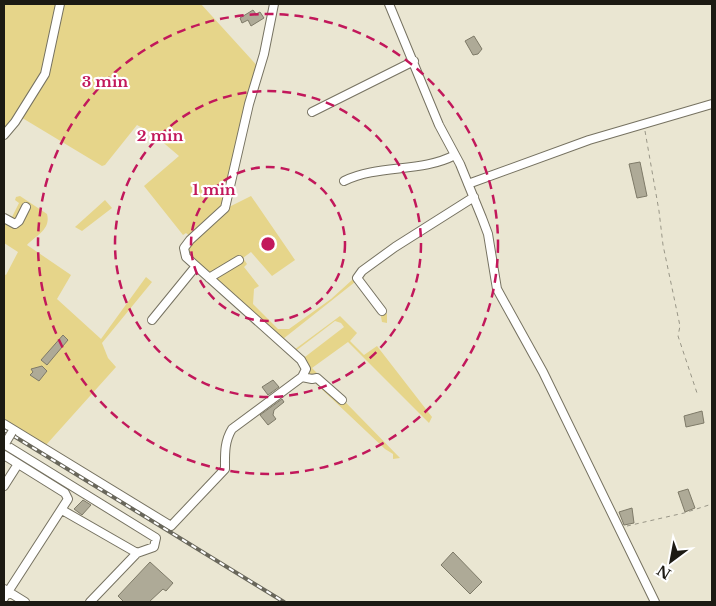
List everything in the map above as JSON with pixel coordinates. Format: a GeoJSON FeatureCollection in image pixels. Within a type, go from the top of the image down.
{"type":"FeatureCollection","features":[{"type":"Feature","properties":{"kind":"street"},"geometry":{"type":"LineString","coordinates":[[4,135],[15,122],[45,74],[60,4]]}},
{"type":"Feature","properties":{"kind":"street"},"geometry":{"type":"LineString","coordinates":[[4,424],[171,526],[226,469],[224,451],[232,429],[302,377],[306,369],[301,360],[186,257],[184,248],[190,240],[225,208],[249,104],[264,54],[274,4]]}},
{"type":"Feature","properties":{"kind":"street"},"geometry":{"type":"LineString","coordinates":[[389,4],[439,125],[455,154],[474,197],[488,234],[497,289],[543,372],[655,602]]}},
{"type":"Feature","properties":{"kind":"street"},"geometry":{"type":"LineString","coordinates":[[312,112],[414,61]]}},
{"type":"Feature","properties":{"kind":"street"},"geometry":{"type":"LineString","coordinates":[[468,184],[643,123],[712,104]]}},
{"type":"Feature","properties":{"kind":"street"},"geometry":{"type":"LineString","coordinates":[[344,181],[357,174],[432,163],[455,154]]}},
{"type":"Feature","properties":{"kind":"street"},"geometry":{"type":"LineString","coordinates":[[382,311],[357,278],[362,270],[474,197]]}},
{"type":"Feature","properties":{"kind":"street"},"geometry":{"type":"LineString","coordinates":[[4,218],[15,224],[19,221],[26,207]]}},
{"type":"Feature","properties":{"kind":"street"},"geometry":{"type":"LineString","coordinates":[[209,278],[239,260]]}},
{"type":"Feature","properties":{"kind":"street"},"geometry":{"type":"LineString","coordinates":[[152,320],[196,266]]}},
{"type":"Feature","properties":{"kind":"street"},"geometry":{"type":"LineString","coordinates":[[302,377],[317,378],[342,400]]}},
{"type":"Feature","properties":{"kind":"street"},"geometry":{"type":"LineString","coordinates":[[13,431],[5,444],[155,536],[157,543],[154,548],[137,554],[90,602]]}},
{"type":"Feature","properties":{"kind":"street"},"geometry":{"type":"LineString","coordinates":[[4,455],[66,493],[68,499],[5,593],[25,602]]}},
{"type":"Feature","properties":{"kind":"street"},"geometry":{"type":"LineString","coordinates":[[4,486],[18,464]]}},
{"type":"Feature","properties":{"kind":"street"},"geometry":{"type":"LineString","coordinates":[[62,510],[137,554]]}},
{"type":"Feature","properties":{"kind":"path"},"geometry":{"type":"LineString","coordinates":[[643,123],[659,211],[662,245],[680,326],[679,341],[698,396]]}},
{"type":"Feature","properties":{"kind":"path"},"geometry":{"type":"LineString","coordinates":[[619,527],[684,513],[712,504]]}},
{"type":"Feature","properties":{"kind":"shaded area"},"geometry":{"type":"Polygon","coordinates":[[[4,4],[201,4],[260,69],[225,209],[251,196],[295,260],[272,276],[251,252],[243,258],[247,264],[244,267],[259,286],[254,289],[253,304],[278,329],[289,329],[331,299],[362,271],[368,270],[360,279],[387,314],[387,323],[382,322],[380,311],[355,282],[283,339],[288,348],[186,257],[184,248],[192,238],[186,233],[183,235],[144,186],[179,156],[152,133],[137,125],[105,165],[102,166],[19,116],[9,129],[4,126],[4,4]]]}},
{"type":"Feature","properties":{"kind":"shaded area"},"geometry":{"type":"Polygon","coordinates":[[[20,196],[47,214],[48,219],[45,228],[27,245],[71,275],[57,299],[101,339],[146,277],[152,282],[102,343],[108,358],[116,367],[46,445],[4,420],[4,274],[6,275],[18,252],[4,243],[4,221],[9,223],[19,203],[15,200],[16,197],[20,196]]]}},
{"type":"Feature","properties":{"kind":"shaded area"},"geometry":{"type":"Polygon","coordinates":[[[105,200],[112,208],[82,231],[75,227],[105,200]]]}},
{"type":"Feature","properties":{"kind":"shaded area"},"geometry":{"type":"Polygon","coordinates":[[[340,316],[357,333],[350,341],[364,355],[377,346],[432,417],[429,423],[348,342],[312,368],[400,458],[393,459],[393,454],[385,449],[312,380],[302,377],[306,369],[301,360],[344,327],[341,323],[335,321],[293,353],[289,349],[294,350],[340,316]]]}},
{"type":"Feature","properties":{"kind":"building"},"geometry":{"type":"Polygon","coordinates":[[[253,10],[256,14],[260,12],[264,18],[251,26],[248,20],[242,23],[240,18],[253,10]]]}},
{"type":"Feature","properties":{"kind":"building"},"geometry":{"type":"Polygon","coordinates":[[[474,36],[482,49],[478,54],[473,55],[465,41],[474,36]]]}},
{"type":"Feature","properties":{"kind":"building"},"geometry":{"type":"Polygon","coordinates":[[[640,162],[647,196],[637,198],[629,164],[640,162]]]}},
{"type":"Feature","properties":{"kind":"building"},"geometry":{"type":"Polygon","coordinates":[[[63,335],[68,340],[47,365],[41,360],[63,335]]]}},
{"type":"Feature","properties":{"kind":"building"},"geometry":{"type":"Polygon","coordinates":[[[42,366],[47,371],[39,381],[30,375],[33,372],[31,369],[42,366]]]}},
{"type":"Feature","properties":{"kind":"building"},"geometry":{"type":"Polygon","coordinates":[[[273,380],[279,387],[268,395],[262,387],[273,380]]]}},
{"type":"Feature","properties":{"kind":"building"},"geometry":{"type":"Polygon","coordinates":[[[282,399],[284,402],[274,410],[273,415],[276,419],[268,425],[260,415],[282,399]]]}},
{"type":"Feature","properties":{"kind":"building"},"geometry":{"type":"Polygon","coordinates":[[[702,411],[704,423],[686,427],[684,416],[702,411]]]}},
{"type":"Feature","properties":{"kind":"building"},"geometry":{"type":"Polygon","coordinates":[[[688,489],[695,508],[685,512],[678,492],[688,489]]]}},
{"type":"Feature","properties":{"kind":"building"},"geometry":{"type":"Polygon","coordinates":[[[83,500],[91,505],[82,515],[74,509],[83,500]]]}},
{"type":"Feature","properties":{"kind":"building"},"geometry":{"type":"Polygon","coordinates":[[[632,508],[634,523],[624,525],[619,512],[632,508]]]}},
{"type":"Feature","properties":{"kind":"building"},"geometry":{"type":"Polygon","coordinates":[[[453,552],[482,582],[470,594],[441,565],[453,552]]]}},
{"type":"Feature","properties":{"kind":"building"},"geometry":{"type":"Polygon","coordinates":[[[150,562],[173,583],[166,591],[163,589],[149,602],[124,602],[118,596],[150,562]]]}},
{"type":"Feature","properties":{"kind":"railway"},"geometry":{"type":"LineString","coordinates":[[4,430],[284,602]]}}]}
